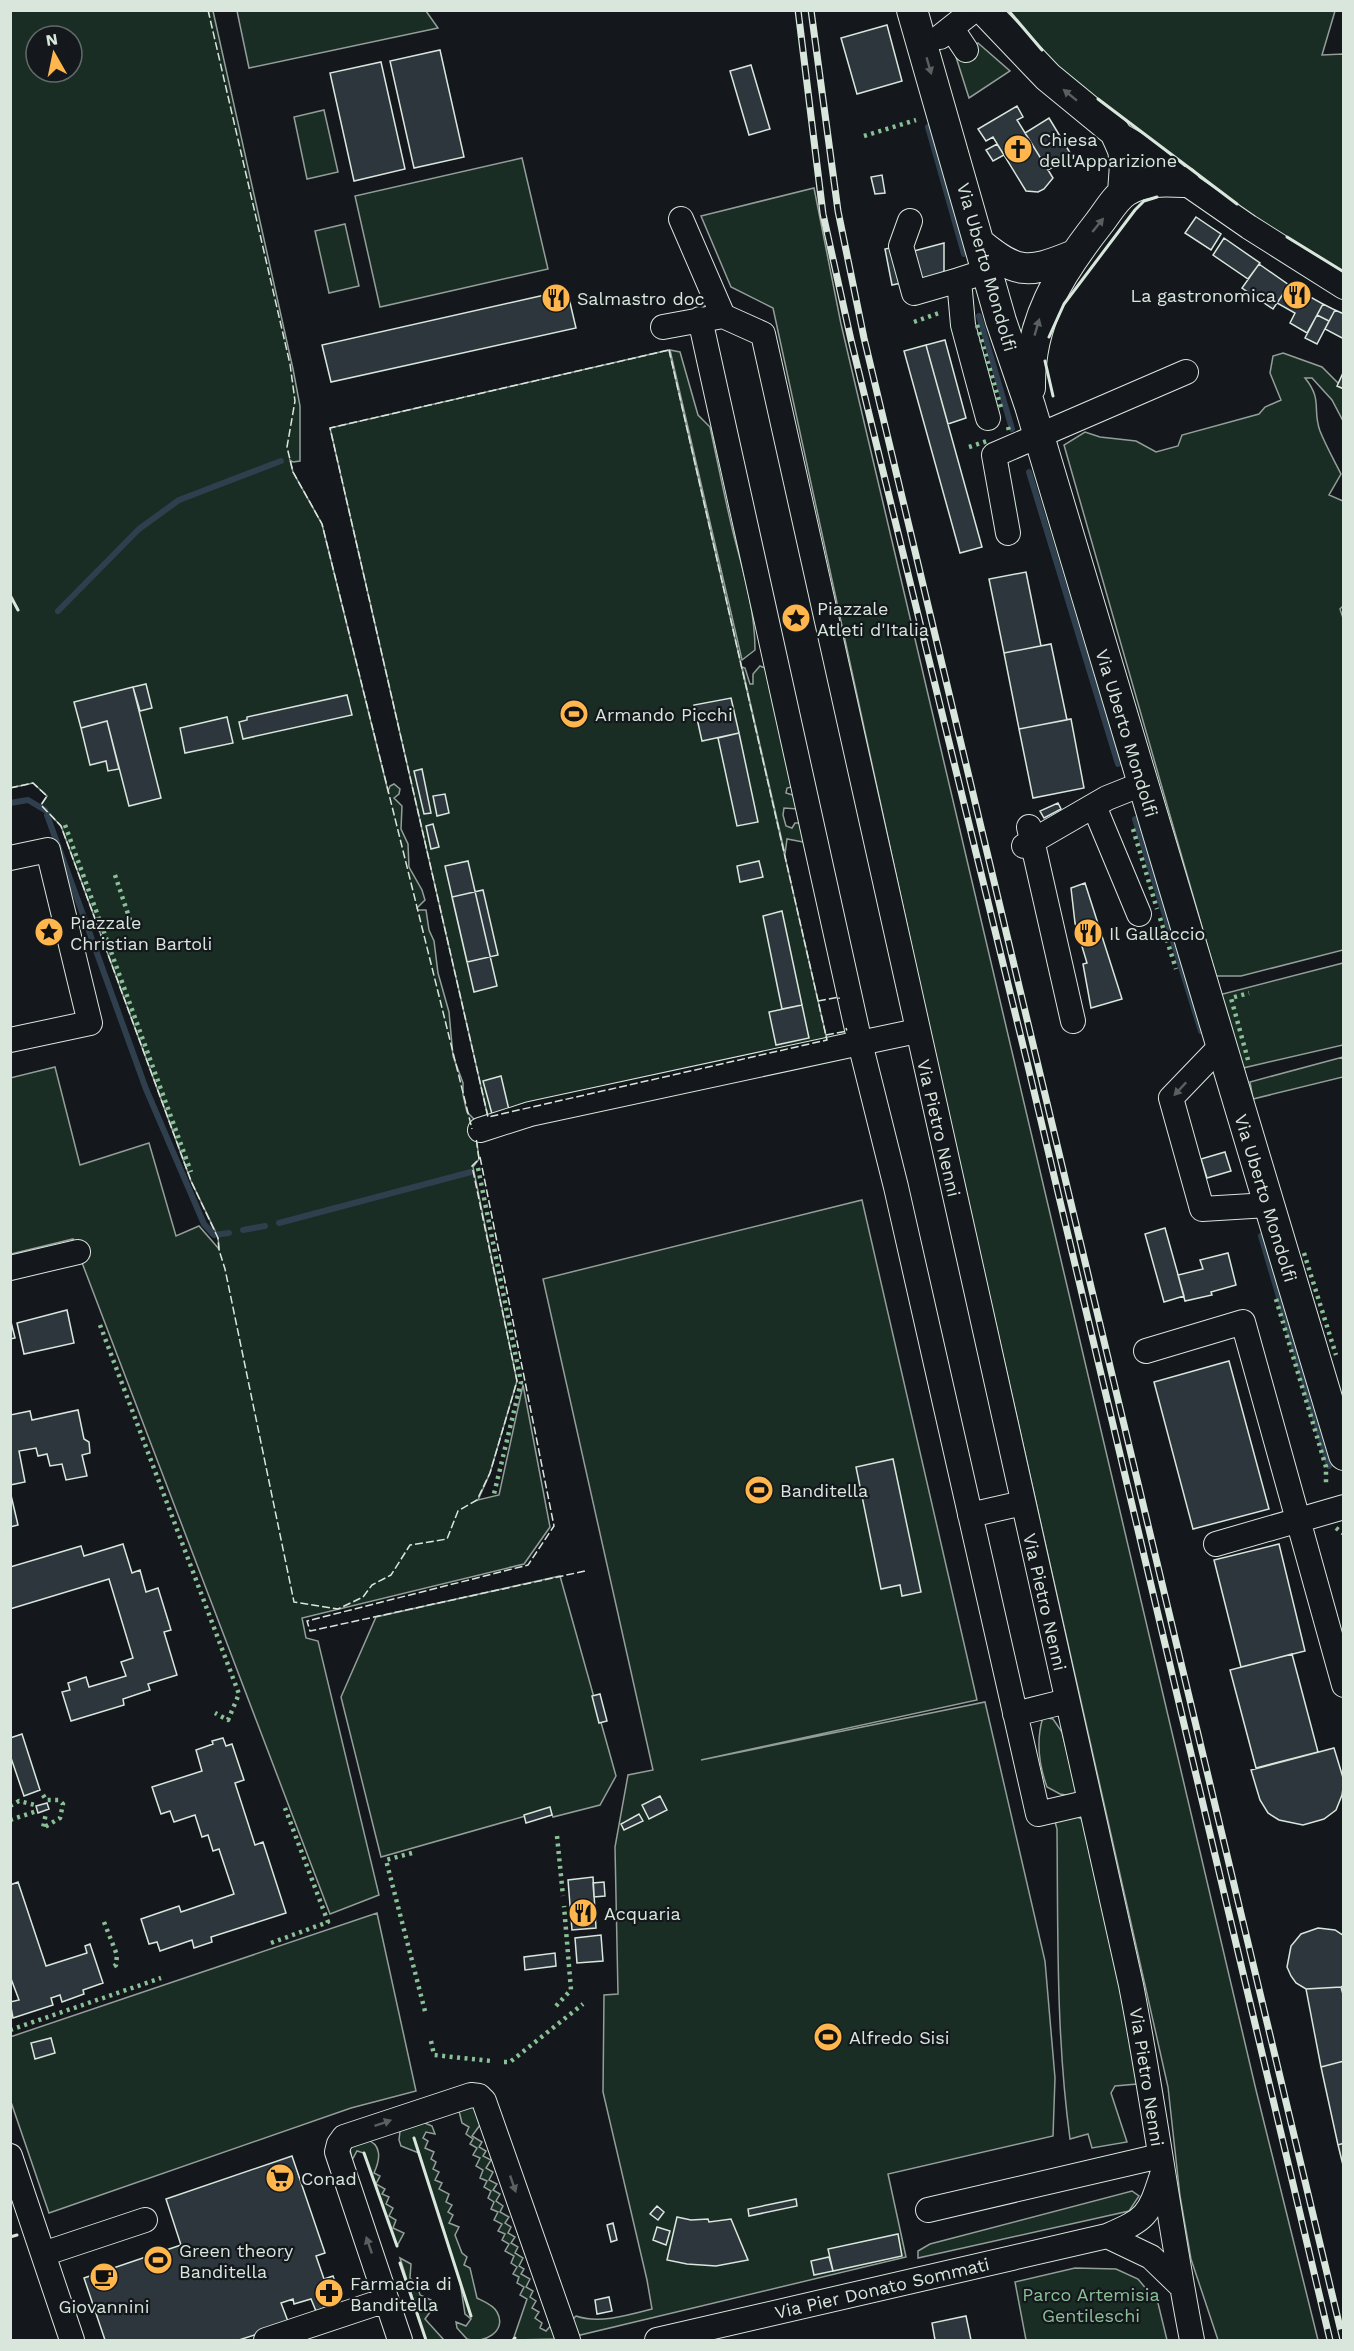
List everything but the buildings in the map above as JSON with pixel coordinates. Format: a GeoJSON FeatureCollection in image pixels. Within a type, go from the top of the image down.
{"type":"FeatureCollection","features":[{"type":"Feature","properties":{"kind":"main road","name":"Via Uberto Mondolfi"},"geometry":{"type":"LineString","coordinates":[[912,10],[975,264],[1001,321],[1030,406],[1344,1455]]}},
{"type":"Feature","properties":{"kind":"main road"},"geometry":{"type":"LineString","coordinates":[[984,10],[1048,77],[1115,132],[1123,150],[1125,164],[1123,193]]}},
{"type":"Feature","properties":{"kind":"main road"},"geometry":{"type":"LineString","coordinates":[[1030,406],[1031,357],[1035,332],[1047,302],[1072,256],[1123,193],[1144,183],[1184,182]]}},
{"type":"Feature","properties":{"kind":"main road"},"geometry":{"type":"LineString","coordinates":[[975,264],[998,259],[1022,268],[1035,269],[1072,256]]}},
{"type":"Feature","properties":{"kind":"street"},"geometry":{"type":"LineString","coordinates":[[966,50],[946,33],[974,10]]}},
{"type":"Feature","properties":{"kind":"street"},"geometry":{"type":"LineString","coordinates":[[1115,132],[1141,147],[1184,182],[1249,227],[1344,286]]}},
{"type":"Feature","properties":{"kind":"street"},"geometry":{"type":"LineString","coordinates":[[663,327],[723,316],[681,219]]}},
{"type":"Feature","properties":{"kind":"street"},"geometry":{"type":"LineString","coordinates":[[910,221],[902,246],[914,293],[975,264]]}},
{"type":"Feature","properties":{"kind":"street"},"geometry":{"type":"LineString","coordinates":[[975,264],[963,325],[988,418]]}},
{"type":"Feature","properties":{"kind":"street","name":"Via Pietro Nenni"},"geometry":{"type":"LineString","coordinates":[[723,316],[763,334],[1135,2006],[1192,2340]]}},
{"type":"Feature","properties":{"kind":"street"},"geometry":{"type":"LineString","coordinates":[[700,319],[860,1043],[896,1187],[1038,1814],[1090,1802]]}},
{"type":"Feature","properties":{"kind":"street"},"geometry":{"type":"LineString","coordinates":[[1008,533],[994,455],[1186,372]]}},
{"type":"Feature","properties":{"kind":"street"},"geometry":{"type":"LineString","coordinates":[[1072,1021],[1028,838],[1101,797],[1142,784]]}},
{"type":"Feature","properties":{"kind":"street"},"geometry":{"type":"LineString","coordinates":[[1101,797],[1139,914]]}},
{"type":"Feature","properties":{"kind":"street"},"geometry":{"type":"LineString","coordinates":[[10,858],[48,850],[90,1023],[10,1041]]}},
{"type":"Feature","properties":{"kind":"street"},"geometry":{"type":"LineString","coordinates":[[480,1130],[530,1114],[917,1031]]}},
{"type":"Feature","properties":{"kind":"street"},"geometry":{"type":"LineString","coordinates":[[1221,1046],[1171,1098],[1202,1209],[1268,1205]]}},
{"type":"Feature","properties":{"kind":"street"},"geometry":{"type":"LineString","coordinates":[[10,1268],[70,1260]]}},
{"type":"Feature","properties":{"kind":"street"},"geometry":{"type":"LineString","coordinates":[[1146,1351],[1243,1322],[1344,1686]]}},
{"type":"Feature","properties":{"kind":"street"},"geometry":{"type":"LineString","coordinates":[[970,1515],[1023,1503]]}},
{"type":"Feature","properties":{"kind":"street"},"geometry":{"type":"LineString","coordinates":[[1216,1544],[1344,1507]]}},
{"type":"Feature","properties":{"kind":"street"},"geometry":{"type":"LineString","coordinates":[[1016,1714],[1067,1701]]}},
{"type":"Feature","properties":{"kind":"street"},"geometry":{"type":"LineString","coordinates":[[400,2340],[337,2152],[339,2144],[344,2138],[379,2125],[471,2095],[479,2096],[484,2101],[568,2340]]}},
{"type":"Feature","properties":{"kind":"street"},"geometry":{"type":"LineString","coordinates":[[10,2156],[72,2340]]}},
{"type":"Feature","properties":{"kind":"street"},"geometry":{"type":"LineString","coordinates":[[928,2210],[1161,2166]]}},
{"type":"Feature","properties":{"kind":"street","name":"Via Pietro Nenni"},"geometry":{"type":"LineString","coordinates":[[1107,2236],[1134,2224],[1147,2214],[1161,2166]]}},
{"type":"Feature","properties":{"kind":"street"},"geometry":{"type":"LineString","coordinates":[[1107,2236],[1155,2236],[1166,2229],[1170,2216]]}},
{"type":"Feature","properties":{"kind":"street"},"geometry":{"type":"LineString","coordinates":[[43,2254],[145,2220]]}},
{"type":"Feature","properties":{"kind":"street"},"geometry":{"type":"LineString","coordinates":[[1107,2236],[1151,2257],[1181,2286]]}},
{"type":"Feature","properties":{"kind":"street","name":"Via Pier Donato Sommati"},"geometry":{"type":"LineString","coordinates":[[657,2340],[704,2336],[1107,2236]]}},
{"type":"Feature","properties":{"kind":"street"},"geometry":{"type":"LineString","coordinates":[[266,2340],[388,2304]]}},
{"type":"Feature","properties":{"kind":"street"},"geometry":{"type":"LineString","coordinates":[[293,2340],[388,2304]]}},
{"type":"Feature","properties":{"kind":"green space"},"geometry":{"type":"Polygon","coordinates":[[[11,11],[213,11],[300,406],[300,461],[290,460],[293,472],[322,524],[388,791],[394,784],[400,789],[399,794],[394,798],[402,806],[401,829],[408,844],[409,867],[425,900],[417,908],[426,910],[429,930],[434,941],[438,973],[449,1012],[453,1056],[463,1083],[467,1112],[474,1119],[479,1159],[473,1167],[517,1381],[490,1473],[478,1500],[499,1495],[523,1385],[550,1527],[524,1564],[302,1618],[306,1638],[318,1641],[379,1895],[330,1914],[73,1239],[11,1254],[10,1078],[55,1067],[80,1165],[149,1143],[176,1236],[199,1226],[219,1249],[218,1237],[191,1181],[61,826],[41,805],[47,796],[33,783],[10,788],[11,11]]]}},
{"type":"Feature","properties":{"kind":"green space"},"geometry":{"type":"Polygon","coordinates":[[[237,11],[426,11],[438,28],[249,68],[237,11]]]}},
{"type":"Feature","properties":{"kind":"green space"},"geometry":{"type":"Polygon","coordinates":[[[1009,11],[1335,11],[1322,55],[1343,54],[1343,272],[1257,219],[1061,71],[1009,11]]]}},
{"type":"Feature","properties":{"kind":"green space"},"geometry":{"type":"Polygon","coordinates":[[[978,43],[1010,71],[969,98],[956,57],[978,43]]]}},
{"type":"Feature","properties":{"kind":"green space"},"geometry":{"type":"Polygon","coordinates":[[[324,110],[338,172],[307,179],[294,117],[324,110]]]}},
{"type":"Feature","properties":{"kind":"green space"},"geometry":{"type":"Polygon","coordinates":[[[522,158],[548,269],[380,307],[355,196],[522,158]]]}},
{"type":"Feature","properties":{"kind":"green space"},"geometry":{"type":"Polygon","coordinates":[[[814,188],[841,324],[1256,2090],[1318,2340],[1218,2340],[1191,2259],[1180,2196],[1168,2087],[936,1059],[773,308],[731,287],[701,216],[814,188]]]}},
{"type":"Feature","properties":{"kind":"green space"},"geometry":{"type":"Polygon","coordinates":[[[345,224],[359,286],[329,293],[315,231],[345,224]]]}},
{"type":"Feature","properties":{"kind":"green space","name":"Armando Picchi"},"geometry":{"type":"Polygon","coordinates":[[[669,350],[827,1040],[488,1117],[330,428],[669,350]]]}},
{"type":"Feature","properties":{"kind":"green space"},"geometry":{"type":"Polygon","coordinates":[[[670,350],[680,352],[698,415],[710,427],[748,592],[755,635],[755,650],[742,660],[670,350]]]}},
{"type":"Feature","properties":{"kind":"green space"},"geometry":{"type":"Polygon","coordinates":[[[1283,353],[1322,367],[1343,388],[1343,421],[1332,400],[1312,378],[1305,378],[1316,399],[1320,431],[1341,474],[1329,495],[1343,501],[1344,605],[1340,609],[1344,621],[1343,950],[1241,976],[1216,976],[1064,445],[1085,432],[1100,437],[1136,441],[1156,452],[1178,446],[1182,435],[1259,414],[1265,407],[1281,400],[1270,373],[1273,356],[1283,353]]]}},
{"type":"Feature","properties":{"kind":"green space"},"geometry":{"type":"Polygon","coordinates":[[[760,666],[765,668],[800,785],[787,788],[786,793],[796,796],[798,809],[784,808],[783,815],[786,826],[792,828],[795,823],[804,823],[807,839],[803,842],[787,839],[785,854],[742,667],[745,668],[750,684],[753,684],[753,674],[760,666]]]}},
{"type":"Feature","properties":{"kind":"green space"},"geometry":{"type":"Polygon","coordinates":[[[1343,963],[1343,1045],[1243,1068],[1219,995],[1343,963]]]}},
{"type":"Feature","properties":{"kind":"green space"},"geometry":{"type":"Polygon","coordinates":[[[1343,1057],[1343,1077],[1253,1099],[1250,1082],[1343,1057]]]}},
{"type":"Feature","properties":{"kind":"green space"},"geometry":{"type":"Polygon","coordinates":[[[862,1200],[977,1700],[701,1760],[985,1702],[1045,1961],[1055,2078],[1053,2136],[888,2174],[906,2257],[576,2336],[571,2321],[576,2316],[604,2319],[652,2309],[603,2092],[604,1995],[618,1994],[615,1847],[628,1775],[653,1770],[543,1279],[862,1200]]]}},
{"type":"Feature","properties":{"kind":"green space"},"geometry":{"type":"Polygon","coordinates":[[[560,1576],[616,1776],[600,1805],[553,1817],[550,1809],[381,1857],[341,1697],[376,1617],[560,1576]]]}},
{"type":"Feature","properties":{"kind":"green space"},"geometry":{"type":"Polygon","coordinates":[[[1043,1717],[1053,1719],[1062,1732],[1078,1797],[1060,1794],[1047,1787],[1039,1752],[1043,1717]]]}},
{"type":"Feature","properties":{"kind":"green space"},"geometry":{"type":"Polygon","coordinates":[[[1073,1815],[1082,1819],[1125,2006],[1137,2084],[1115,2086],[1111,2093],[1127,2142],[1092,2148],[1088,2134],[1070,2139],[1062,2062],[1057,1829],[1054,1818],[1073,1815]]]}},
{"type":"Feature","properties":{"kind":"green space"},"geometry":{"type":"Polygon","coordinates":[[[377,1913],[416,2091],[351,2108],[49,2213],[11,2102],[10,2037],[377,1913]]]}},
{"type":"Feature","properties":{"kind":"green space"},"geometry":{"type":"Polygon","coordinates":[[[458,2107],[475,2107],[480,2125],[472,2136],[482,2142],[479,2147],[486,2151],[483,2156],[491,2160],[486,2168],[493,2172],[489,2180],[497,2184],[493,2190],[500,2194],[496,2201],[503,2206],[500,2212],[509,2217],[505,2223],[511,2227],[508,2233],[515,2237],[511,2243],[518,2247],[515,2253],[523,2258],[519,2266],[524,2269],[521,2274],[530,2279],[526,2287],[533,2291],[530,2297],[536,2301],[532,2308],[539,2312],[535,2318],[542,2323],[540,2328],[546,2331],[552,2324],[559,2339],[513,2340],[527,2299],[520,2295],[524,2287],[517,2283],[519,2277],[513,2274],[517,2267],[511,2263],[514,2256],[505,2251],[509,2244],[502,2240],[505,2234],[498,2231],[502,2224],[494,2220],[498,2212],[491,2209],[494,2202],[488,2198],[491,2191],[484,2187],[487,2181],[480,2178],[483,2170],[476,2166],[480,2158],[473,2155],[477,2148],[470,2144],[473,2139],[466,2134],[469,2127],[462,2123],[458,2107]]]}},
{"type":"Feature","properties":{"kind":"green space"},"geometry":{"type":"Polygon","coordinates":[[[420,2121],[432,2126],[435,2134],[426,2132],[423,2138],[428,2141],[425,2148],[434,2152],[431,2159],[436,2162],[433,2169],[439,2172],[435,2180],[442,2183],[439,2189],[449,2194],[446,2202],[452,2205],[448,2212],[453,2215],[449,2223],[459,2227],[455,2235],[462,2253],[467,2257],[464,2265],[470,2268],[477,2298],[493,2307],[500,2319],[497,2330],[480,2340],[467,2339],[457,2328],[456,2322],[466,2326],[471,2319],[465,2314],[460,2282],[419,2153],[401,2146],[399,2140],[400,2131],[420,2121]]]}},
{"type":"Feature","properties":{"kind":"green space"},"geometry":{"type":"Polygon","coordinates":[[[365,2139],[371,2141],[377,2149],[379,2158],[374,2173],[380,2176],[376,2184],[385,2189],[382,2194],[389,2197],[386,2204],[393,2208],[389,2216],[396,2220],[393,2228],[404,2233],[397,2246],[364,2153],[357,2151],[352,2160],[350,2149],[355,2142],[365,2139]]]}},
{"type":"Feature","properties":{"kind":"green space"},"geometry":{"type":"Polygon","coordinates":[[[1132,2191],[1139,2196],[1129,2211],[918,2258],[918,2251],[930,2244],[1132,2191]]]}},
{"type":"Feature","properties":{"kind":"green space"},"geometry":{"type":"Polygon","coordinates":[[[400,2258],[411,2264],[410,2278],[417,2284],[420,2295],[431,2300],[429,2306],[433,2308],[425,2319],[444,2340],[426,2340],[400,2258]]]}},
{"type":"Feature","properties":{"kind":"green space","name":"Parco Artemisia Gentileschi"},"geometry":{"type":"Polygon","coordinates":[[[1075,2268],[1116,2269],[1138,2279],[1158,2303],[1167,2340],[1026,2340],[1015,2282],[1075,2268]]]}},
{"type":"Feature","properties":{"kind":"waterway"},"geometry":{"type":"LineString","coordinates":[[928,127],[964,254]]}},
{"type":"Feature","properties":{"kind":"waterway"},"geometry":{"type":"LineString","coordinates":[[979,316],[1012,429]]}},
{"type":"Feature","properties":{"kind":"waterway"},"geometry":{"type":"LineString","coordinates":[[58,611],[139,529],[179,500],[281,461]]}},
{"type":"Feature","properties":{"kind":"waterway"},"geometry":{"type":"LineString","coordinates":[[1029,472],[1118,764]]}},
{"type":"Feature","properties":{"kind":"waterway"},"geometry":{"type":"LineString","coordinates":[[10,803],[28,800],[45,810]]}},
{"type":"Feature","properties":{"kind":"waterway"},"geometry":{"type":"LineString","coordinates":[[47,815],[146,1089],[204,1224],[214,1235],[229,1233]]}},
{"type":"Feature","properties":{"kind":"waterway"},"geometry":{"type":"LineString","coordinates":[[1135,819],[1201,1031]]}},
{"type":"Feature","properties":{"kind":"waterway"},"geometry":{"type":"LineString","coordinates":[[279,1223],[471,1172]]}},
{"type":"Feature","properties":{"kind":"waterway"},"geometry":{"type":"LineString","coordinates":[[243,1230],[265,1226]]}},
{"type":"Feature","properties":{"kind":"waterway"},"geometry":{"type":"LineString","coordinates":[[1261,1236],[1329,1466]]}},
{"type":"Feature","properties":{"kind":"railway"},"geometry":{"type":"LineString","coordinates":[[798,10],[823,214],[851,340],[1028,1066],[1330,2340]]}},
{"type":"Feature","properties":{"kind":"railway"},"geometry":{"type":"LineString","coordinates":[[811,10],[838,211],[864,338],[1343,2340]]}},
{"type":"Feature","properties":{"kind":"hedge"},"geometry":{"type":"LineString","coordinates":[[864,136],[916,120]]}},
{"type":"Feature","properties":{"kind":"hedge"},"geometry":{"type":"LineString","coordinates":[[914,322],[942,312]]}},
{"type":"Feature","properties":{"kind":"hedge"},"geometry":{"type":"LineString","coordinates":[[977,325],[1002,411]]}},
{"type":"Feature","properties":{"kind":"hedge"},"geometry":{"type":"LineString","coordinates":[[1008,427],[1010,434]]}},
{"type":"Feature","properties":{"kind":"hedge"},"geometry":{"type":"LineString","coordinates":[[969,447],[990,440]]}},
{"type":"Feature","properties":{"kind":"hedge"},"geometry":{"type":"LineString","coordinates":[[65,825],[191,1172]]}},
{"type":"Feature","properties":{"kind":"hedge"},"geometry":{"type":"LineString","coordinates":[[1133,829],[1157,909]]}},
{"type":"Feature","properties":{"kind":"hedge"},"geometry":{"type":"LineString","coordinates":[[115,875],[133,929]]}},
{"type":"Feature","properties":{"kind":"hedge"},"geometry":{"type":"LineString","coordinates":[[1160,918],[1176,969]]}},
{"type":"Feature","properties":{"kind":"hedge"},"geometry":{"type":"LineString","coordinates":[[1248,1060],[1231,998],[1249,993]]}},
{"type":"Feature","properties":{"kind":"hedge"},"geometry":{"type":"LineString","coordinates":[[478,1168],[521,1382],[494,1494]]}},
{"type":"Feature","properties":{"kind":"hedge"},"geometry":{"type":"LineString","coordinates":[[1304,1253],[1336,1355]]}},
{"type":"Feature","properties":{"kind":"hedge"},"geometry":{"type":"LineString","coordinates":[[1276,1299],[1326,1467],[1326,1486]]}},
{"type":"Feature","properties":{"kind":"hedge"},"geometry":{"type":"LineString","coordinates":[[100,1325],[239,1694],[228,1720],[215,1713]]}},
{"type":"Feature","properties":{"kind":"hedge"},"geometry":{"type":"LineString","coordinates":[[1336,1528],[1344,1534]]}},
{"type":"Feature","properties":{"kind":"hedge"},"geometry":{"type":"LineString","coordinates":[[43,1795],[46,1800],[59,1800],[63,1804],[60,1818],[43,1828],[46,1813]]}},
{"type":"Feature","properties":{"kind":"hedge"},"geometry":{"type":"LineString","coordinates":[[10,1806],[19,1801],[35,1805]]}},
{"type":"Feature","properties":{"kind":"hedge"},"geometry":{"type":"LineString","coordinates":[[271,1943],[328,1922],[285,1808]]}},
{"type":"Feature","properties":{"kind":"hedge"},"geometry":{"type":"LineString","coordinates":[[10,1820],[37,1811]]}},
{"type":"Feature","properties":{"kind":"hedge"},"geometry":{"type":"LineString","coordinates":[[557,1836],[563,1896]]}},
{"type":"Feature","properties":{"kind":"hedge"},"geometry":{"type":"LineString","coordinates":[[412,1853],[386,1860],[426,2015]]}},
{"type":"Feature","properties":{"kind":"hedge"},"geometry":{"type":"LineString","coordinates":[[556,2006],[571,1990],[564,1906]]}},
{"type":"Feature","properties":{"kind":"hedge"},"geometry":{"type":"LineString","coordinates":[[104,1922],[117,1955],[116,1965],[111,1968]]}},
{"type":"Feature","properties":{"kind":"hedge"},"geometry":{"type":"LineString","coordinates":[[10,2030],[161,1978]]}},
{"type":"Feature","properties":{"kind":"hedge"},"geometry":{"type":"LineString","coordinates":[[504,2062],[510,2062],[583,2004]]}},
{"type":"Feature","properties":{"kind":"hedge"},"geometry":{"type":"LineString","coordinates":[[431,2041],[434,2055],[491,2061]]}},
{"type":"Feature","properties":{"kind":"fence"},"geometry":{"type":"LineString","coordinates":[[208,10],[290,364],[295,401],[287,447],[293,472],[322,524],[472,1129]]}},
{"type":"Feature","properties":{"kind":"fence"},"geometry":{"type":"LineString","coordinates":[[669,350],[827,1040],[488,1117],[330,428],[669,350]]}},
{"type":"Feature","properties":{"kind":"fence"},"geometry":{"type":"LineString","coordinates":[[10,788],[33,783],[47,796],[41,805],[61,826],[191,1181],[218,1238],[294,1602],[338,1609],[363,1597],[372,1585],[391,1575],[410,1545],[447,1539],[458,1511],[477,1500],[490,1473],[517,1381],[472,1166],[479,1159],[476,1137]]}},
{"type":"Feature","properties":{"kind":"fence"},"geometry":{"type":"LineString","coordinates":[[818,1001],[839,997],[839,999]]}},
{"type":"Feature","properties":{"kind":"fence"},"geometry":{"type":"LineString","coordinates":[[826,1035],[847,1031],[846,1028]]}},
{"type":"Feature","properties":{"kind":"fence"},"geometry":{"type":"LineString","coordinates":[[480,1157],[554,1526],[528,1565],[307,1621],[310,1631],[585,1571]]}},
{"type":"Feature","properties":{"kind":"wall"},"geometry":{"type":"LineString","coordinates":[[1008,10],[1042,50]]}},
{"type":"Feature","properties":{"kind":"wall"},"geometry":{"type":"LineString","coordinates":[[1098,99],[1237,204]]}},
{"type":"Feature","properties":{"kind":"wall"},"geometry":{"type":"LineString","coordinates":[[1049,337],[1064,304],[1135,210],[1144,201],[1157,197]]}},
{"type":"Feature","properties":{"kind":"wall"},"geometry":{"type":"LineString","coordinates":[[1287,237],[1344,272]]}},
{"type":"Feature","properties":{"kind":"wall"},"geometry":{"type":"LineString","coordinates":[[1045,361],[1053,396]]}},
{"type":"Feature","properties":{"kind":"wall"},"geometry":{"type":"LineString","coordinates":[[10,595],[18,610]]}},
{"type":"Feature","properties":{"kind":"wall"},"geometry":{"type":"LineString","coordinates":[[414,2138],[471,2316]]}},
{"type":"Feature","properties":{"kind":"wall"},"geometry":{"type":"LineString","coordinates":[[364,2153],[397,2246]]}},
{"type":"Feature","properties":{"kind":"wall"},"geometry":{"type":"LineString","coordinates":[[10,2237],[17,2235]]}},
{"type":"Feature","properties":{"kind":"wall"},"geometry":{"type":"LineString","coordinates":[[400,2263],[426,2340]]}},
{"type":"Feature","properties":{"kind":"place","name":"Chiesa dell'Apparizione"},"geometry":{"type":"Point","coordinates":[1018,149]}},
{"type":"Feature","properties":{"kind":"place","name":"La gastronomica"},"geometry":{"type":"Point","coordinates":[1297,295]}},
{"type":"Feature","properties":{"kind":"place","name":"Salmastro doc"},"geometry":{"type":"Point","coordinates":[556,298]}},
{"type":"Feature","properties":{"kind":"place","name":"Piazzale Atleti d'Italia"},"geometry":{"type":"Point","coordinates":[796,618]}},
{"type":"Feature","properties":{"kind":"place","name":"Armando Picchi"},"geometry":{"type":"Point","coordinates":[574,714]}},
{"type":"Feature","properties":{"kind":"place","name":"Piazzale Christian Bartoli"},"geometry":{"type":"Point","coordinates":[49,932]}},
{"type":"Feature","properties":{"kind":"place","name":"Il Gallaccio"},"geometry":{"type":"Point","coordinates":[1088,933]}},
{"type":"Feature","properties":{"kind":"place","name":"Banditella"},"geometry":{"type":"Point","coordinates":[759,1490]}},
{"type":"Feature","properties":{"kind":"place","name":"Acquaria"},"geometry":{"type":"Point","coordinates":[583,1913]}},
{"type":"Feature","properties":{"kind":"place","name":"Alfredo Sisi"},"geometry":{"type":"Point","coordinates":[828,2037]}},
{"type":"Feature","properties":{"kind":"place","name":"Conad"},"geometry":{"type":"Point","coordinates":[280,2178]}},
{"type":"Feature","properties":{"kind":"place","name":"Green theory Banditella"},"geometry":{"type":"Point","coordinates":[158,2260]}},
{"type":"Feature","properties":{"kind":"place","name":"Giovannini"},"geometry":{"type":"Point","coordinates":[104,2277]}},
{"type":"Feature","properties":{"kind":"place","name":"Farmacia di Banditella"},"geometry":{"type":"Point","coordinates":[329,2293]}}]}
